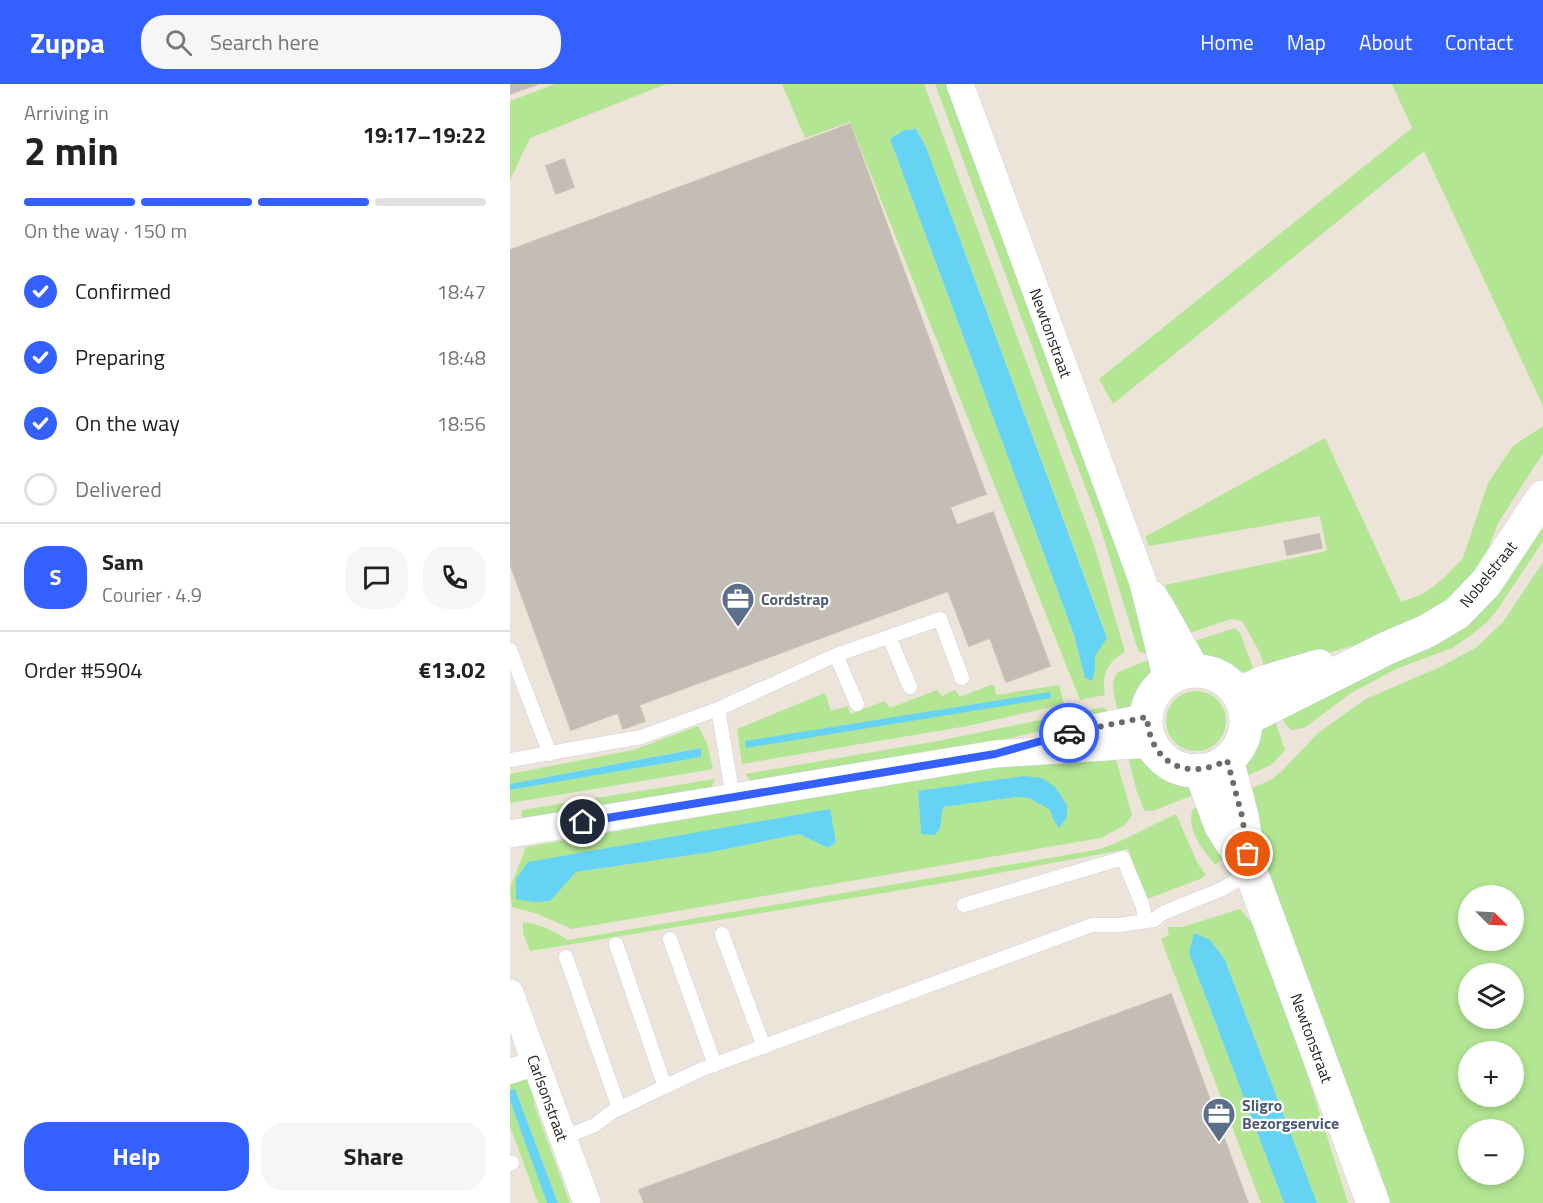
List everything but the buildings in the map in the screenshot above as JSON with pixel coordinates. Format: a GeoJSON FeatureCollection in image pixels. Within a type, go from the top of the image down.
{"type":"FeatureCollection","features":[{"type":"Feature","properties":{"kind":"street","name":"Newtonstraat"},"geometry":{"type":"LineString","coordinates":[[960,84],[1143,582],[1161,607],[1182,676]]}},
{"type":"Feature","properties":{"kind":"street","name":"Nobelstraat"},"geometry":{"type":"LineString","coordinates":[[1242,707],[1438,626],[1464,606],[1501,562],[1543,497]]}},
{"type":"Feature","properties":{"kind":"street"},"geometry":{"type":"LineString","coordinates":[[1209,672],[1221,677],[1231,684],[1242,707],[1242,742],[1214,765],[1179,767],[1169,762],[1160,755],[1149,730],[1153,696],[1182,676],[1209,672]]}},
{"type":"Feature","properties":{"kind":"street"},"geometry":{"type":"LineString","coordinates":[[510,834],[995,754],[1053,736],[1149,730]]}},
{"type":"Feature","properties":{"kind":"street","name":"Newtonstraat"},"geometry":{"type":"LineString","coordinates":[[1214,765],[1242,816],[1251,872],[1373,1203]]}},
{"type":"Feature","properties":{"kind":"street","name":"Carlsonstraat"},"geometry":{"type":"LineString","coordinates":[[510,993],[527,1064],[562,1138],[587,1203]]}},
{"type":"Feature","properties":{"kind":"lane"},"geometry":{"type":"LineString","coordinates":[[510,760],[641,737],[718,709],[836,655],[940,619],[962,678]]}},
{"type":"Feature","properties":{"kind":"lane"},"geometry":{"type":"LineString","coordinates":[[889,637],[910,687]]}},
{"type":"Feature","properties":{"kind":"lane"},"geometry":{"type":"LineString","coordinates":[[510,650],[550,754]]}},
{"type":"Feature","properties":{"kind":"lane"},"geometry":{"type":"LineString","coordinates":[[836,655],[857,704]]}},
{"type":"Feature","properties":{"kind":"lane"},"geometry":{"type":"LineString","coordinates":[[718,709],[733,797]]}},
{"type":"Feature","properties":{"kind":"lane"},"geometry":{"type":"LineString","coordinates":[[964,906],[1123,858],[1150,920]]}},
{"type":"Feature","properties":{"kind":"lane"},"geometry":{"type":"LineString","coordinates":[[562,1138],[595,1125],[619,1108],[715,1065],[1092,925],[1118,925],[1150,920],[1222,889],[1251,872]]}},
{"type":"Feature","properties":{"kind":"lane"},"geometry":{"type":"LineString","coordinates":[[722,934],[764,1047]]}},
{"type":"Feature","properties":{"kind":"lane"},"geometry":{"type":"LineString","coordinates":[[670,939],[715,1065]]}},
{"type":"Feature","properties":{"kind":"lane"},"geometry":{"type":"LineString","coordinates":[[615,944],[665,1087]]}},
{"type":"Feature","properties":{"kind":"lane"},"geometry":{"type":"LineString","coordinates":[[567,957],[619,1108]]}},
{"type":"Feature","properties":{"kind":"lane"},"geometry":{"type":"LineString","coordinates":[[510,1077],[527,1064]]}},
{"type":"Feature","properties":{"kind":"green space"},"geometry":{"type":"Polygon","coordinates":[[[555,84],[666,84],[530,138],[510,180],[510,101],[555,84]]]}},
{"type":"Feature","properties":{"kind":"green space"},"geometry":{"type":"Polygon","coordinates":[[[782,84],[924,84],[1094,545],[1125,652],[1114,660],[1107,670],[1104,681],[1105,695],[1080,700],[850,122],[805,138],[782,84]],[[916,129],[904,130],[890,139],[1074,635],[1085,678],[1091,681],[1095,671],[1095,656],[1107,637],[926,147],[916,129]]]}},
{"type":"Feature","properties":{"kind":"green space"},"geometry":{"type":"Polygon","coordinates":[[[935,84],[948,84],[1098,484],[1149,651],[1145,653],[1139,652],[1137,647],[1098,520],[935,84]]]}},
{"type":"Feature","properties":{"kind":"green space"},"geometry":{"type":"Polygon","coordinates":[[[1392,84],[1543,84],[1543,406],[1424,151],[1113,404],[1099,379],[1412,128],[1392,84]]]}},
{"type":"Feature","properties":{"kind":"green space"},"geometry":{"type":"Polygon","coordinates":[[[1543,426],[1543,453],[1498,523],[1484,559],[1449,601],[1409,626],[1362,643],[1266,671],[1259,651],[1242,621],[1231,619],[1184,635],[1165,585],[1327,551],[1320,516],[1149,546],[1145,537],[1325,438],[1401,602],[1423,594],[1444,578],[1463,558],[1488,483],[1513,446],[1543,426]]]}},
{"type":"Feature","properties":{"kind":"green space"},"geometry":{"type":"Polygon","coordinates":[[[1543,520],[1543,541],[1497,610],[1471,635],[1452,648],[1398,668],[1351,693],[1304,728],[1291,730],[1285,724],[1281,712],[1443,638],[1543,520]]]}},
{"type":"Feature","properties":{"kind":"green space"},"geometry":{"type":"Polygon","coordinates":[[[1543,562],[1543,1203],[1385,1203],[1294,951],[1242,792],[1271,780],[1318,733],[1366,699],[1440,667],[1477,647],[1503,622],[1543,562]]]}},
{"type":"Feature","properties":{"kind":"green space"},"geometry":{"type":"Polygon","coordinates":[[[1235,628],[1240,633],[1255,673],[1218,665],[1188,643],[1235,628]]]}},
{"type":"Feature","properties":{"kind":"green space"},"geometry":{"type":"Polygon","coordinates":[[[1151,659],[1149,677],[1140,698],[1118,712],[1114,691],[1115,676],[1118,672],[1151,659]]]}},
{"type":"Feature","properties":{"kind":"green space"},"geometry":{"type":"Polygon","coordinates":[[[994,685],[996,695],[1059,685],[1064,704],[967,726],[742,764],[737,729],[825,693],[831,711],[848,706],[850,714],[885,701],[890,708],[937,690],[942,696],[955,690],[960,697],[994,685]]]}},
{"type":"Feature","properties":{"kind":"green space"},"geometry":{"type":"Polygon","coordinates":[[[1196,691],[1213,696],[1221,704],[1226,721],[1221,738],[1213,746],[1196,751],[1179,746],[1171,738],[1166,721],[1171,704],[1179,696],[1196,691]]]}},
{"type":"Feature","properties":{"kind":"green space"},"geometry":{"type":"Polygon","coordinates":[[[1104,707],[1109,713],[1107,715],[977,746],[753,784],[745,774],[938,741],[1104,707]]]}},
{"type":"Feature","properties":{"kind":"green space"},"geometry":{"type":"Polygon","coordinates":[[[1273,715],[1285,750],[1271,765],[1240,779],[1238,770],[1257,728],[1273,715]]]}},
{"type":"Feature","properties":{"kind":"green space"},"geometry":{"type":"Polygon","coordinates":[[[698,726],[707,743],[713,769],[510,803],[510,790],[700,757],[700,748],[510,784],[510,774],[633,750],[698,726]]]}},
{"type":"Feature","properties":{"kind":"green space"},"geometry":{"type":"Polygon","coordinates":[[[1127,753],[1139,754],[1198,793],[1153,811],[1144,810],[1127,753]]]}},
{"type":"Feature","properties":{"kind":"green space"},"geometry":{"type":"Polygon","coordinates":[[[1115,756],[1132,815],[1125,825],[1101,838],[572,929],[538,914],[512,907],[510,888],[526,847],[929,777],[1033,763],[1115,756]],[[1055,787],[918,791],[921,834],[935,835],[940,828],[942,807],[1017,797],[1029,798],[1050,810],[1054,821],[1055,787]],[[829,809],[576,872],[710,852],[799,834],[828,848],[836,842],[829,809]]]}},
{"type":"Feature","properties":{"kind":"green space"},"geometry":{"type":"Polygon","coordinates":[[[715,779],[709,791],[521,823],[522,810],[715,779]]]}},
{"type":"Feature","properties":{"kind":"green space"},"geometry":{"type":"Polygon","coordinates":[[[1203,805],[1223,857],[1216,865],[1201,847],[1192,824],[1193,809],[1203,805]]]}},
{"type":"Feature","properties":{"kind":"green space"},"geometry":{"type":"Polygon","coordinates":[[[1176,814],[1197,862],[1206,875],[1147,899],[1128,849],[950,882],[530,951],[523,933],[523,922],[547,928],[568,940],[1096,850],[1176,814]]]}},
{"type":"Feature","properties":{"kind":"green space"},"geometry":{"type":"Polygon","coordinates":[[[1240,909],[1264,937],[1348,1203],[1317,1203],[1225,960],[1195,933],[1189,953],[1284,1203],[1261,1203],[1161,939],[1169,935],[1167,927],[1182,927],[1240,909]]]}},
{"type":"Feature","properties":{"kind":"green space"},"geometry":{"type":"Polygon","coordinates":[[[527,1076],[540,1096],[534,1104],[570,1203],[558,1203],[515,1089],[510,1090],[510,1082],[527,1076]]]}},
{"type":"Feature","properties":{"kind":"green space"},"geometry":{"type":"Polygon","coordinates":[[[510,1101],[547,1203],[538,1203],[510,1126],[510,1101]]]}},
{"type":"Feature","properties":{"kind":"water"},"geometry":{"type":"Polygon","coordinates":[[[916,129],[926,147],[1107,638],[1095,656],[1092,681],[1085,678],[1074,635],[890,139],[904,130],[916,129]]]}},
{"type":"Feature","properties":{"kind":"water"},"geometry":{"type":"Polygon","coordinates":[[[1050,692],[1051,698],[746,748],[745,741],[1050,692]]]}},
{"type":"Feature","properties":{"kind":"water"},"geometry":{"type":"Polygon","coordinates":[[[701,748],[701,757],[510,790],[510,784],[701,748]]]}},
{"type":"Feature","properties":{"kind":"water"},"geometry":{"type":"Polygon","coordinates":[[[1024,776],[1042,778],[1055,787],[1067,805],[1067,817],[1059,828],[1050,810],[1029,798],[1017,797],[943,807],[940,828],[935,835],[921,834],[918,791],[1024,776]]]}},
{"type":"Feature","properties":{"kind":"water"},"geometry":{"type":"Polygon","coordinates":[[[830,809],[836,842],[828,848],[799,834],[711,852],[576,872],[550,901],[534,902],[516,899],[516,879],[528,862],[830,809]]]}},
{"type":"Feature","properties":{"kind":"water"},"geometry":{"type":"Polygon","coordinates":[[[1194,933],[1210,940],[1225,960],[1317,1203],[1284,1203],[1189,953],[1194,933]]]}},
{"type":"Feature","properties":{"kind":"water"},"geometry":{"type":"Polygon","coordinates":[[[515,1089],[558,1203],[547,1203],[510,1101],[510,1090],[515,1089]]]}},
{"type":"Feature","properties":{"kind":"way so far"},"geometry":{"type":"LineString","coordinates":[[1069,733],[1147,717],[1152,744],[1169,762],[1189,770],[1200,770],[1214,767],[1227,760],[1242,816],[1248,854]]}},
{"type":"Feature","properties":{"kind":"place","name":"Cordstrap"},"geometry":{"type":"Point","coordinates":[738,628]}},
{"type":"Feature","properties":{"kind":"place","name":"Sligro Bezorgservice"},"geometry":{"type":"Point","coordinates":[1219,1143]}},
{"type":"Feature","properties":{"kind":"route"},"geometry":{"type":"LineString","coordinates":[[583,822],[995,754],[1069,733]]}}]}
